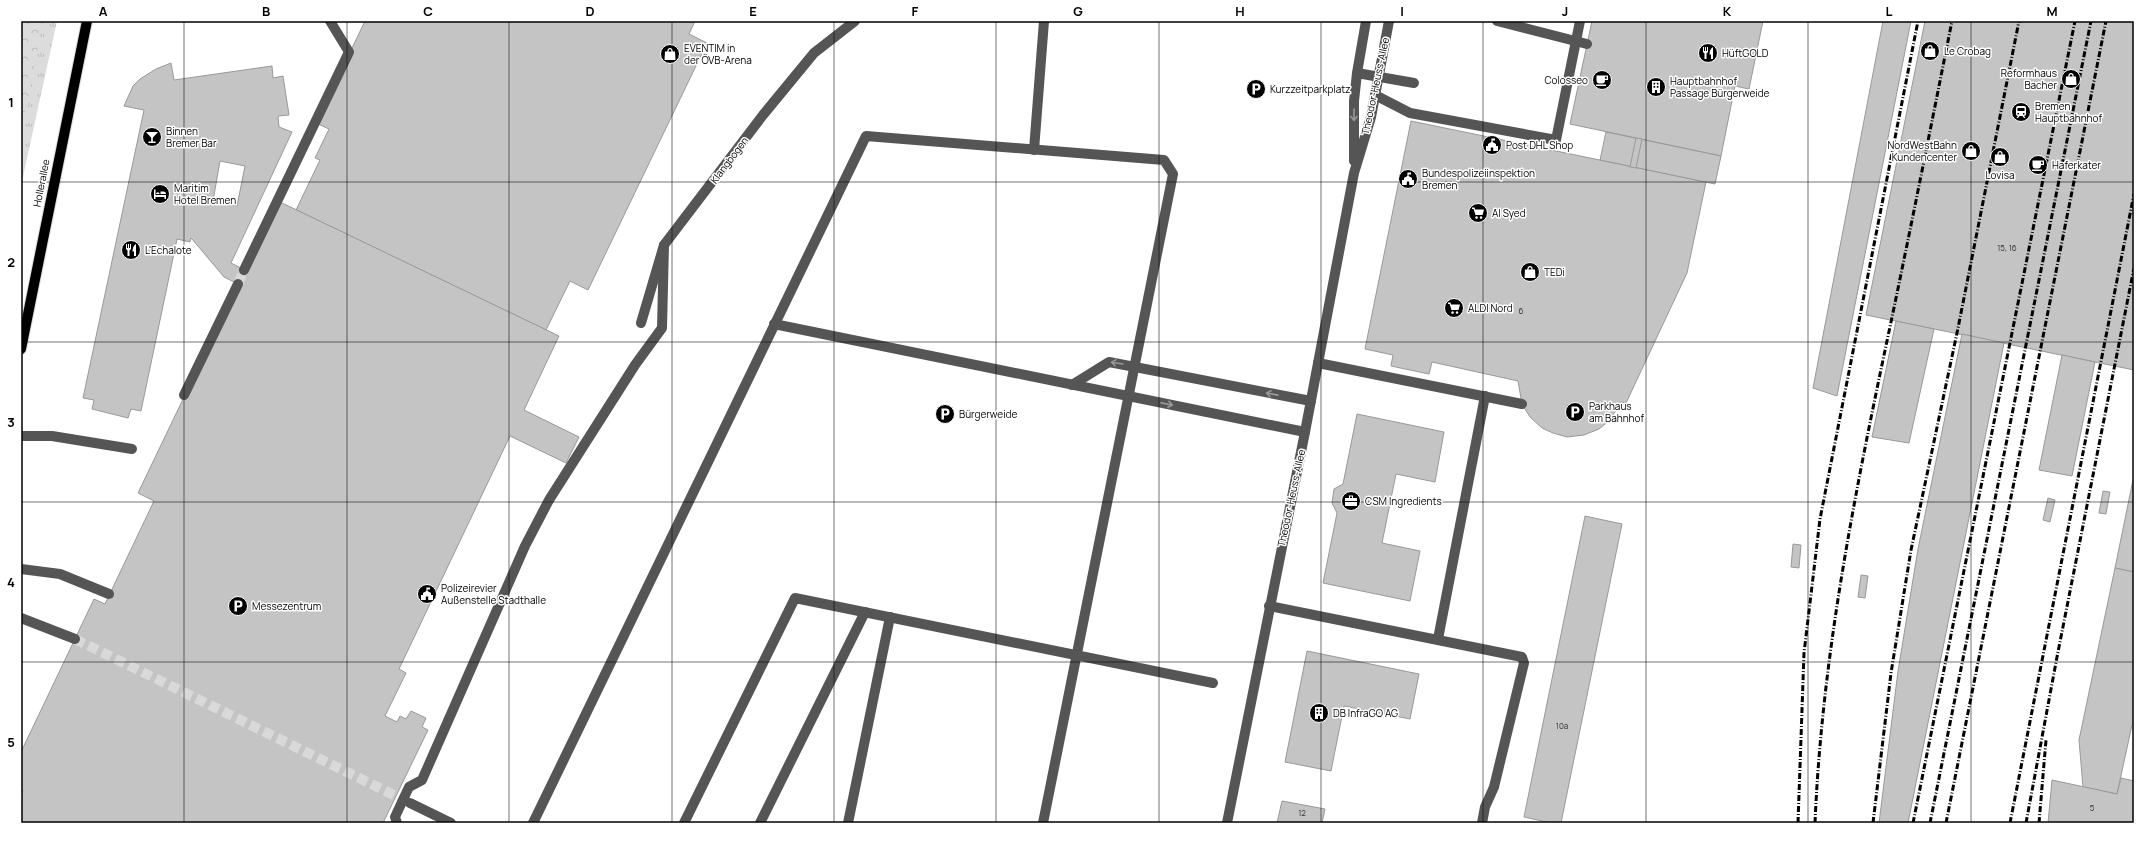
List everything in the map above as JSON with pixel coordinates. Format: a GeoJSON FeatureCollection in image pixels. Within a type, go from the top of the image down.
{"type":"FeatureCollection","features":[{"type":"Feature","properties":{"kind":"main road","name":"Hollerallee"},"geometry":{"type":"LineString","coordinates":[[21,350],[87,21]]}},
{"type":"Feature","properties":{"kind":"street"},"geometry":{"type":"LineString","coordinates":[[244,270],[349,52],[330,21]]}},
{"type":"Feature","properties":{"kind":"street","name":"Klangbogen"},"geometry":{"type":"LineString","coordinates":[[641,323],[664,244],[763,115],[814,53],[855,21]]}},
{"type":"Feature","properties":{"kind":"street"},"geometry":{"type":"LineString","coordinates":[[1034,150],[1044,21]]}},
{"type":"Feature","properties":{"kind":"street","name":"Theodor-Heuss-Allee"},"geometry":{"type":"LineString","coordinates":[[1354,173],[1354,100],[1366,21]]}},
{"type":"Feature","properties":{"kind":"street","name":"Theodor-Heuss-Allee"},"geometry":{"type":"LineString","coordinates":[[1227,823],[1269,606],[1305,432],[1354,173],[1376,95],[1389,21]]}},
{"type":"Feature","properties":{"kind":"street"},"geometry":{"type":"LineString","coordinates":[[1496,21],[1587,44]]}},
{"type":"Feature","properties":{"kind":"street"},"geometry":{"type":"LineString","coordinates":[[1376,95],[1410,113],[1556,140],[1580,21]]}},
{"type":"Feature","properties":{"kind":"street"},"geometry":{"type":"LineString","coordinates":[[1357,74],[1414,83]]}},
{"type":"Feature","properties":{"kind":"street"},"geometry":{"type":"LineString","coordinates":[[533,823],[866,136],[1164,160],[1174,174],[1043,823]]}},
{"type":"Feature","properties":{"kind":"street"},"geometry":{"type":"LineString","coordinates":[[397,823],[395,817],[409,786],[422,780],[525,546],[549,500],[635,365],[662,328],[664,244]]}},
{"type":"Feature","properties":{"kind":"street"},"geometry":{"type":"LineString","coordinates":[[184,395],[238,284]]}},
{"type":"Feature","properties":{"kind":"street"},"geometry":{"type":"LineString","coordinates":[[774,324],[1305,432]]}},
{"type":"Feature","properties":{"kind":"street"},"geometry":{"type":"LineString","coordinates":[[1072,384],[1109,362],[1310,401]]}},
{"type":"Feature","properties":{"kind":"street"},"geometry":{"type":"LineString","coordinates":[[1318,363],[1522,404]]}},
{"type":"Feature","properties":{"kind":"street"},"geometry":{"type":"LineString","coordinates":[[1438,639],[1486,396]]}},
{"type":"Feature","properties":{"kind":"street"},"geometry":{"type":"LineString","coordinates":[[21,436],[52,436],[132,449]]}},
{"type":"Feature","properties":{"kind":"street"},"geometry":{"type":"LineString","coordinates":[[21,569],[60,574],[109,594]]}},
{"type":"Feature","properties":{"kind":"street"},"geometry":{"type":"LineString","coordinates":[[684,823],[795,598],[1213,683]]}},
{"type":"Feature","properties":{"kind":"street"},"geometry":{"type":"LineString","coordinates":[[1269,606],[1517,654],[1522,657],[1524,663],[1494,787],[1485,807],[1482,823]]}},
{"type":"Feature","properties":{"kind":"street"},"geometry":{"type":"LineString","coordinates":[[760,823],[865,612]]}},
{"type":"Feature","properties":{"kind":"street"},"geometry":{"type":"LineString","coordinates":[[848,823],[890,617]]}},
{"type":"Feature","properties":{"kind":"street"},"geometry":{"type":"LineString","coordinates":[[21,618],[75,639]]}},
{"type":"Feature","properties":{"kind":"street"},"geometry":{"type":"LineString","coordinates":[[410,804],[451,823]]}},
{"type":"Feature","properties":{"kind":"green space"},"geometry":{"type":"Polygon","coordinates":[[[21,21],[57,21],[21,186],[21,21]]]}},
{"type":"Feature","properties":{"kind":"green space"},"geometry":{"type":"Polygon","coordinates":[[[21,21],[43,21],[21,135],[21,21]]]}},
{"type":"Feature","properties":{"kind":"building"},"geometry":{"type":"Polygon","coordinates":[[[365,21],[695,21],[689,34],[707,43],[588,290],[570,281],[546,330],[296,210],[320,160],[315,158],[329,129],[316,123],[365,21]]]}},
{"type":"Feature","properties":{"kind":"building","name":"Hauptbahnhof Passage Bürgerweide"},"geometry":{"type":"Polygon","coordinates":[[[1592,21],[1763,21],[1749,89],[1735,86],[1721,156],[1570,124],[1592,21]]]}},
{"type":"Feature","properties":{"kind":"building"},"geometry":{"type":"Polygon","coordinates":[[[1883,21],[1911,21],[1837,396],[1813,388],[1883,21]]]}},
{"type":"Feature","properties":{"kind":"building","name":"Bremen Hauptbahnhof"},"geometry":{"type":"Polygon","coordinates":[[[1925,21],[2134,21],[2134,370],[1866,315],[1925,21]]]}},
{"type":"Feature","properties":{"kind":"building"},"geometry":{"type":"Polygon","coordinates":[[[171,63],[174,80],[272,66],[273,78],[283,76],[289,115],[278,116],[279,127],[292,132],[231,263],[245,270],[238,284],[224,277],[191,238],[190,242],[177,239],[141,411],[131,409],[128,418],[92,409],[94,400],[83,398],[144,110],[124,106],[133,86],[140,79],[156,69],[171,63]],[[220,161],[213,201],[237,206],[245,166],[220,161]]]}},
{"type":"Feature","properties":{"kind":"building"},"geometry":{"type":"Polygon","coordinates":[[[1411,121],[1706,182],[1687,273],[1626,403],[1621,402],[1610,420],[1599,429],[1584,435],[1567,437],[1542,428],[1530,417],[1522,404],[1518,381],[1432,362],[1429,374],[1391,366],[1393,355],[1365,349],[1411,121]]]}},
{"type":"Feature","properties":{"kind":"building"},"geometry":{"type":"Polygon","coordinates":[[[1606,132],[1721,156],[1715,184],[1600,160],[1606,132]]]}},
{"type":"Feature","properties":{"kind":"building"},"geometry":{"type":"Polygon","coordinates":[[[1636,138],[1642,139],[1636,168],[1630,167],[1636,138]]]}},
{"type":"Feature","properties":{"kind":"building"},"geometry":{"type":"Polygon","coordinates":[[[278,201],[559,336],[524,410],[579,437],[566,463],[510,436],[399,669],[406,673],[385,716],[397,722],[400,716],[406,719],[411,711],[426,718],[422,727],[428,730],[383,823],[21,823],[21,795],[23,791],[21,790],[21,752],[94,599],[105,604],[154,501],[138,493],[278,201]]]}},
{"type":"Feature","properties":{"kind":"building"},"geometry":{"type":"Polygon","coordinates":[[[1896,321],[1934,329],[1909,443],[1872,437],[1896,321]]]}},
{"type":"Feature","properties":{"kind":"building"},"geometry":{"type":"Polygon","coordinates":[[[1962,334],[2004,343],[1908,823],[1879,823],[1898,671],[1918,549],[1962,334]]]}},
{"type":"Feature","properties":{"kind":"building"},"geometry":{"type":"Polygon","coordinates":[[[2062,355],[2095,362],[2072,476],[2039,470],[2062,355]]]}},
{"type":"Feature","properties":{"kind":"building"},"geometry":{"type":"Polygon","coordinates":[[[1357,414],[1444,432],[1435,482],[1396,474],[1382,543],[1420,551],[1410,601],[1323,583],[1337,513],[1332,503],[1334,489],[1343,484],[1357,414]]]}},
{"type":"Feature","properties":{"kind":"building"},"geometry":{"type":"Polygon","coordinates":[[[2134,475],[2134,572],[2115,568],[2134,475]]]}},
{"type":"Feature","properties":{"kind":"building"},"geometry":{"type":"Polygon","coordinates":[[[2103,491],[2110,492],[2106,514],[2099,513],[2103,491]]]}},
{"type":"Feature","properties":{"kind":"building"},"geometry":{"type":"Polygon","coordinates":[[[2048,498],[2055,500],[2050,522],[2043,520],[2048,498]]]}},
{"type":"Feature","properties":{"kind":"building"},"geometry":{"type":"Polygon","coordinates":[[[1585,516],[1622,524],[1561,823],[1551,823],[1524,817],[1585,516]]]}},
{"type":"Feature","properties":{"kind":"building"},"geometry":{"type":"Polygon","coordinates":[[[1793,544],[1801,545],[1799,568],[1791,567],[1793,544]]]}},
{"type":"Feature","properties":{"kind":"building"},"geometry":{"type":"Polygon","coordinates":[[[2115,568],[2134,572],[2134,726],[2132,725],[2117,794],[2083,787],[2079,740],[2115,568]]]}},
{"type":"Feature","properties":{"kind":"building"},"geometry":{"type":"Polygon","coordinates":[[[1861,575],[1868,576],[1865,598],[1858,597],[1861,575]]]}},
{"type":"Feature","properties":{"kind":"building","name":"DB InfraGO AG"},"geometry":{"type":"Polygon","coordinates":[[[1307,651],[1419,674],[1410,719],[1344,706],[1331,771],[1285,762],[1307,651]]]}},
{"type":"Feature","properties":{"kind":"building"},"geometry":{"type":"Polygon","coordinates":[[[2121,778],[2134,781],[2134,823],[2048,823],[2052,780],[2117,794],[2121,778]]]}},
{"type":"Feature","properties":{"kind":"building"},"geometry":{"type":"Polygon","coordinates":[[[1282,801],[1325,809],[1322,823],[1277,823],[1282,801]]]}},
{"type":"Feature","properties":{"kind":"tunnel"},"geometry":{"type":"LineString","coordinates":[[238,284],[244,270]]}},
{"type":"Feature","properties":{"kind":"tunnel"},"geometry":{"type":"LineString","coordinates":[[75,639],[410,803]]}},
{"type":"Feature","properties":{"kind":"railway"},"geometry":{"type":"LineString","coordinates":[[1798,823],[1804,653],[1820,519],[1918,21]]}},
{"type":"Feature","properties":{"kind":"railway"},"geometry":{"type":"LineString","coordinates":[[1815,823],[1825,697],[1842,571],[1865,446],[1952,21]]}},
{"type":"Feature","properties":{"kind":"railway"},"geometry":{"type":"LineString","coordinates":[[1873,823],[1891,673],[1911,550],[1957,333],[2019,21]]}},
{"type":"Feature","properties":{"kind":"railway"},"geometry":{"type":"LineString","coordinates":[[1913,823],[2075,21]]}},
{"type":"Feature","properties":{"kind":"railway"},"geometry":{"type":"LineString","coordinates":[[1930,823],[2091,21]]}},
{"type":"Feature","properties":{"kind":"railway"},"geometry":{"type":"LineString","coordinates":[[1946,823],[2106,21]]}},
{"type":"Feature","properties":{"kind":"railway"},"geometry":{"type":"LineString","coordinates":[[2010,823],[2134,194]]}},
{"type":"Feature","properties":{"kind":"railway"},"geometry":{"type":"LineString","coordinates":[[2026,823],[2057,657],[2134,268]]}},
{"type":"Feature","properties":{"kind":"railway"},"geometry":{"type":"LineString","coordinates":[[2039,823],[2046,740]]}},
{"type":"Feature","properties":{"kind":"place","name":"Le Crobag"},"geometry":{"type":"Point","coordinates":[1930,51]}},
{"type":"Feature","properties":{"kind":"place","name":"HüftGOLD"},"geometry":{"type":"Point","coordinates":[1708,53]}},
{"type":"Feature","properties":{"kind":"place","name":"EVENTIM in der ÖVB-Arena"},"geometry":{"type":"Point","coordinates":[670,54]}},
{"type":"Feature","properties":{"kind":"place","name":"Reformhaus Bacher"},"geometry":{"type":"Point","coordinates":[2071,79]}},
{"type":"Feature","properties":{"kind":"place","name":"Colosseo"},"geometry":{"type":"Point","coordinates":[1602,80]}},
{"type":"Feature","properties":{"kind":"place","name":"Hauptbahnhof Passage Bürgerweide"},"geometry":{"type":"Point","coordinates":[1656,87]}},
{"type":"Feature","properties":{"kind":"place","name":"Kurzzeitparkplatz"},"geometry":{"type":"Point","coordinates":[1256,89]}},
{"type":"Feature","properties":{"kind":"place","name":"Bremen Hauptbahnhof"},"geometry":{"type":"Point","coordinates":[2021,112]}},
{"type":"Feature","properties":{"kind":"place","name":"Binnen Bremer Bar"},"geometry":{"type":"Point","coordinates":[152,137]}},
{"type":"Feature","properties":{"kind":"place","name":"Post DHL Shop"},"geometry":{"type":"Point","coordinates":[1492,145]}},
{"type":"Feature","properties":{"kind":"place","name":"NordWestBahn Kundencenter"},"geometry":{"type":"Point","coordinates":[1971,151]}},
{"type":"Feature","properties":{"kind":"place","name":"Lovisa"},"geometry":{"type":"Point","coordinates":[2000,157]}},
{"type":"Feature","properties":{"kind":"place","name":"Haferkater"},"geometry":{"type":"Point","coordinates":[2038,165]}},
{"type":"Feature","properties":{"kind":"place","name":"Bundespolizeiinspektion Bremen"},"geometry":{"type":"Point","coordinates":[1408,179]}},
{"type":"Feature","properties":{"kind":"place","name":"Maritim Hotel Bremen"},"geometry":{"type":"Point","coordinates":[160,194]}},
{"type":"Feature","properties":{"kind":"place","name":"Al Syed"},"geometry":{"type":"Point","coordinates":[1478,213]}},
{"type":"Feature","properties":{"kind":"place","name":"L'Echalote"},"geometry":{"type":"Point","coordinates":[131,250]}},
{"type":"Feature","properties":{"kind":"place","name":"TEDi"},"geometry":{"type":"Point","coordinates":[1530,272]}},
{"type":"Feature","properties":{"kind":"place","name":"ALDI Nord"},"geometry":{"type":"Point","coordinates":[1454,308]}},
{"type":"Feature","properties":{"kind":"place","name":"Parkhaus am Bahnhof"},"geometry":{"type":"Point","coordinates":[1575,412]}},
{"type":"Feature","properties":{"kind":"place","name":"Bürgerweide"},"geometry":{"type":"Point","coordinates":[945,414]}},
{"type":"Feature","properties":{"kind":"place","name":"CSM Ingredients"},"geometry":{"type":"Point","coordinates":[1351,501]}},
{"type":"Feature","properties":{"kind":"place","name":"Polizeirevier Außenstelle Stadthalle"},"geometry":{"type":"Point","coordinates":[427,594]}},
{"type":"Feature","properties":{"kind":"place","name":"Messezentrum"},"geometry":{"type":"Point","coordinates":[238,606]}},
{"type":"Feature","properties":{"kind":"place","name":"DB InfraGO AG"},"geometry":{"type":"Point","coordinates":[1319,713]}}]}
